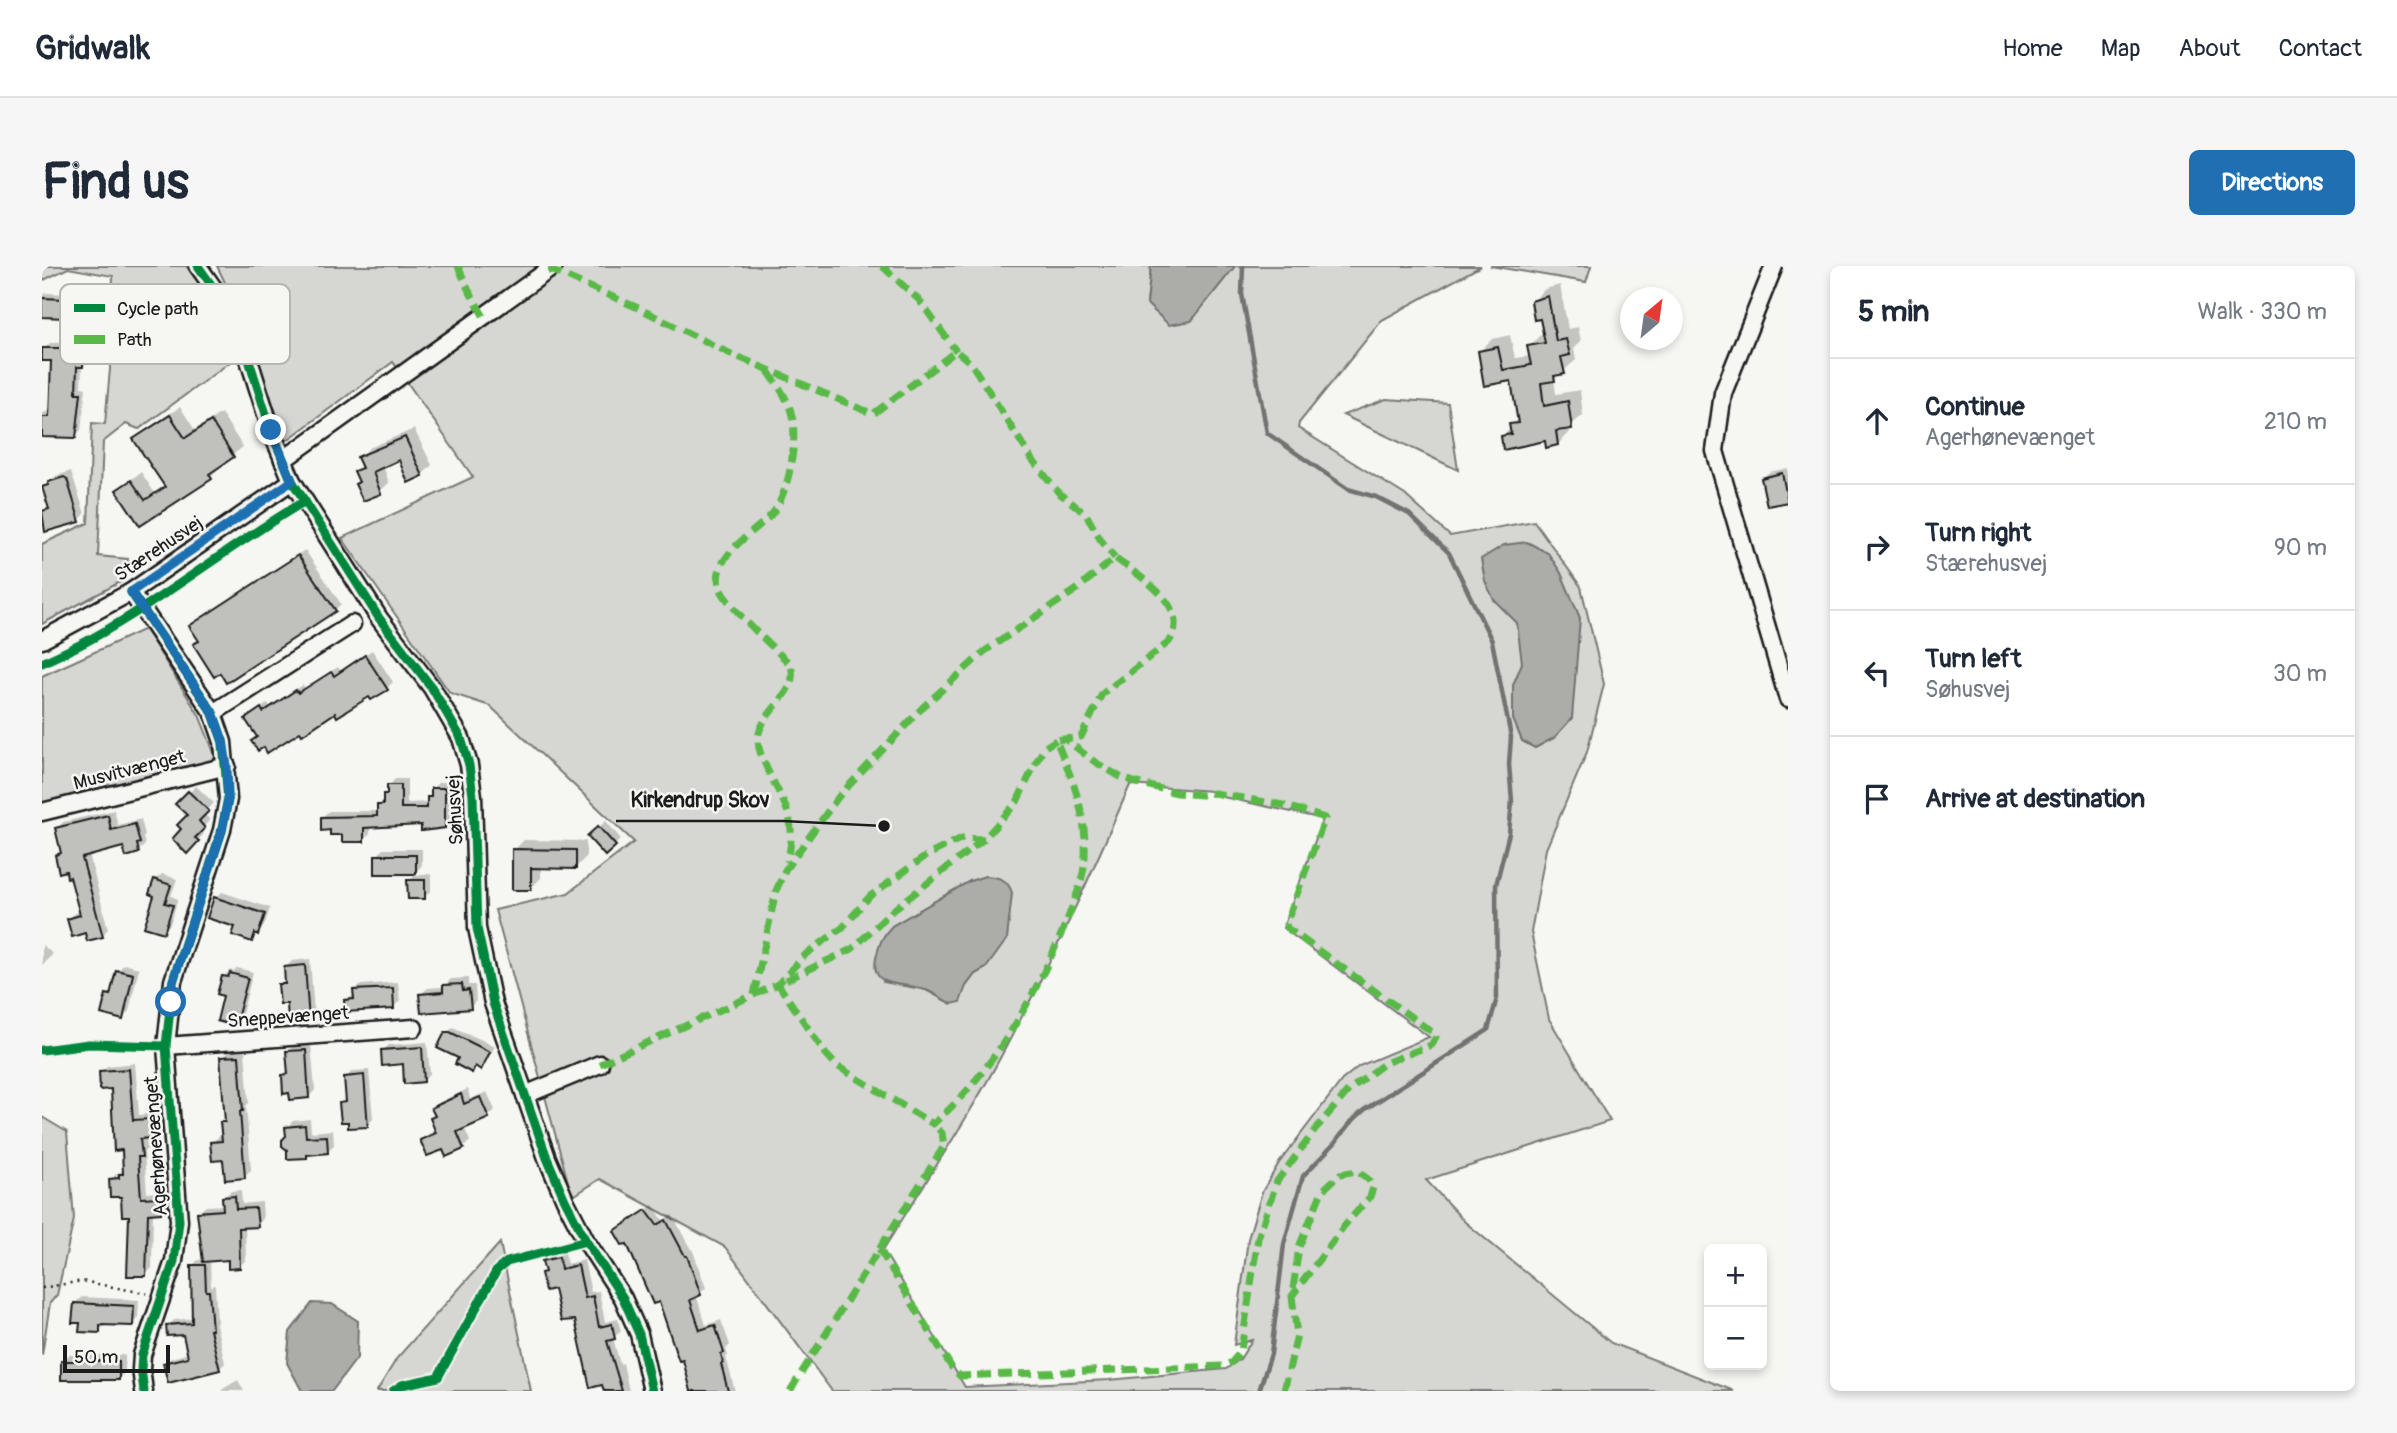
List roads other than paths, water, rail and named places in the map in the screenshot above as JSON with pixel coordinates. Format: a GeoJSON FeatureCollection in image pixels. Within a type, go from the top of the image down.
{"type":"FeatureCollection","features":[{"type":"Feature","properties":{"kind":"street","name":"Søhusvej"},"geometry":{"type":"LineString","coordinates":[[198,266],[211,284]]}},
{"type":"Feature","properties":{"kind":"street"},"geometry":{"type":"LineString","coordinates":[[283,460],[554,266]]}},
{"type":"Feature","properties":{"kind":"street"},"geometry":{"type":"LineString","coordinates":[[1774,266],[1723,393],[1715,451],[1788,699]]}},
{"type":"Feature","properties":{"kind":"street","name":"Søhusvej"},"geometry":{"type":"LineString","coordinates":[[251,364],[292,481],[379,618],[432,688],[461,738],[469,765],[473,796],[474,884],[481,948],[493,1003],[547,1158],[565,1200],[586,1241],[622,1298],[639,1334],[652,1391]]}},
{"type":"Feature","properties":{"kind":"street","name":"Stærehusvej"},"geometry":{"type":"LineString","coordinates":[[42,640],[131,592],[292,481]]}},
{"type":"Feature","properties":{"kind":"street","name":"Agerhønevænget"},"geometry":{"type":"LineString","coordinates":[[131,592],[213,713],[223,741],[228,799],[222,830],[173,981],[166,1046],[179,1222],[174,1261],[142,1355],[144,1391]]}},
{"type":"Feature","properties":{"kind":"street"},"geometry":{"type":"LineString","coordinates":[[213,713],[352,624]]}},
{"type":"Feature","properties":{"kind":"street","name":"Musvitvænget"},"geometry":{"type":"LineString","coordinates":[[42,812],[227,766]]}},
{"type":"Feature","properties":{"kind":"street","name":"Sneppevænget"},"geometry":{"type":"LineString","coordinates":[[166,1046],[414,1028]]}},
{"type":"Feature","properties":{"kind":"street"},"geometry":{"type":"LineString","coordinates":[[525,1095],[600,1064]]}},
{"type":"Feature","properties":{"kind":"waterway"},"geometry":{"type":"LineString","coordinates":[[1243,266],[1242,294],[1267,433],[1348,489],[1376,497],[1409,514],[1449,553],[1492,641],[1511,737],[1509,764],[1512,801],[1509,833],[1496,885],[1497,998],[1488,1030],[1364,1110],[1303,1176],[1284,1244],[1271,1354],[1259,1391]]}},
{"type":"Feature","properties":{"kind":"place","name":"Kirkendrup Skov"},"geometry":{"type":"Point","coordinates":[884,826]}}]}
